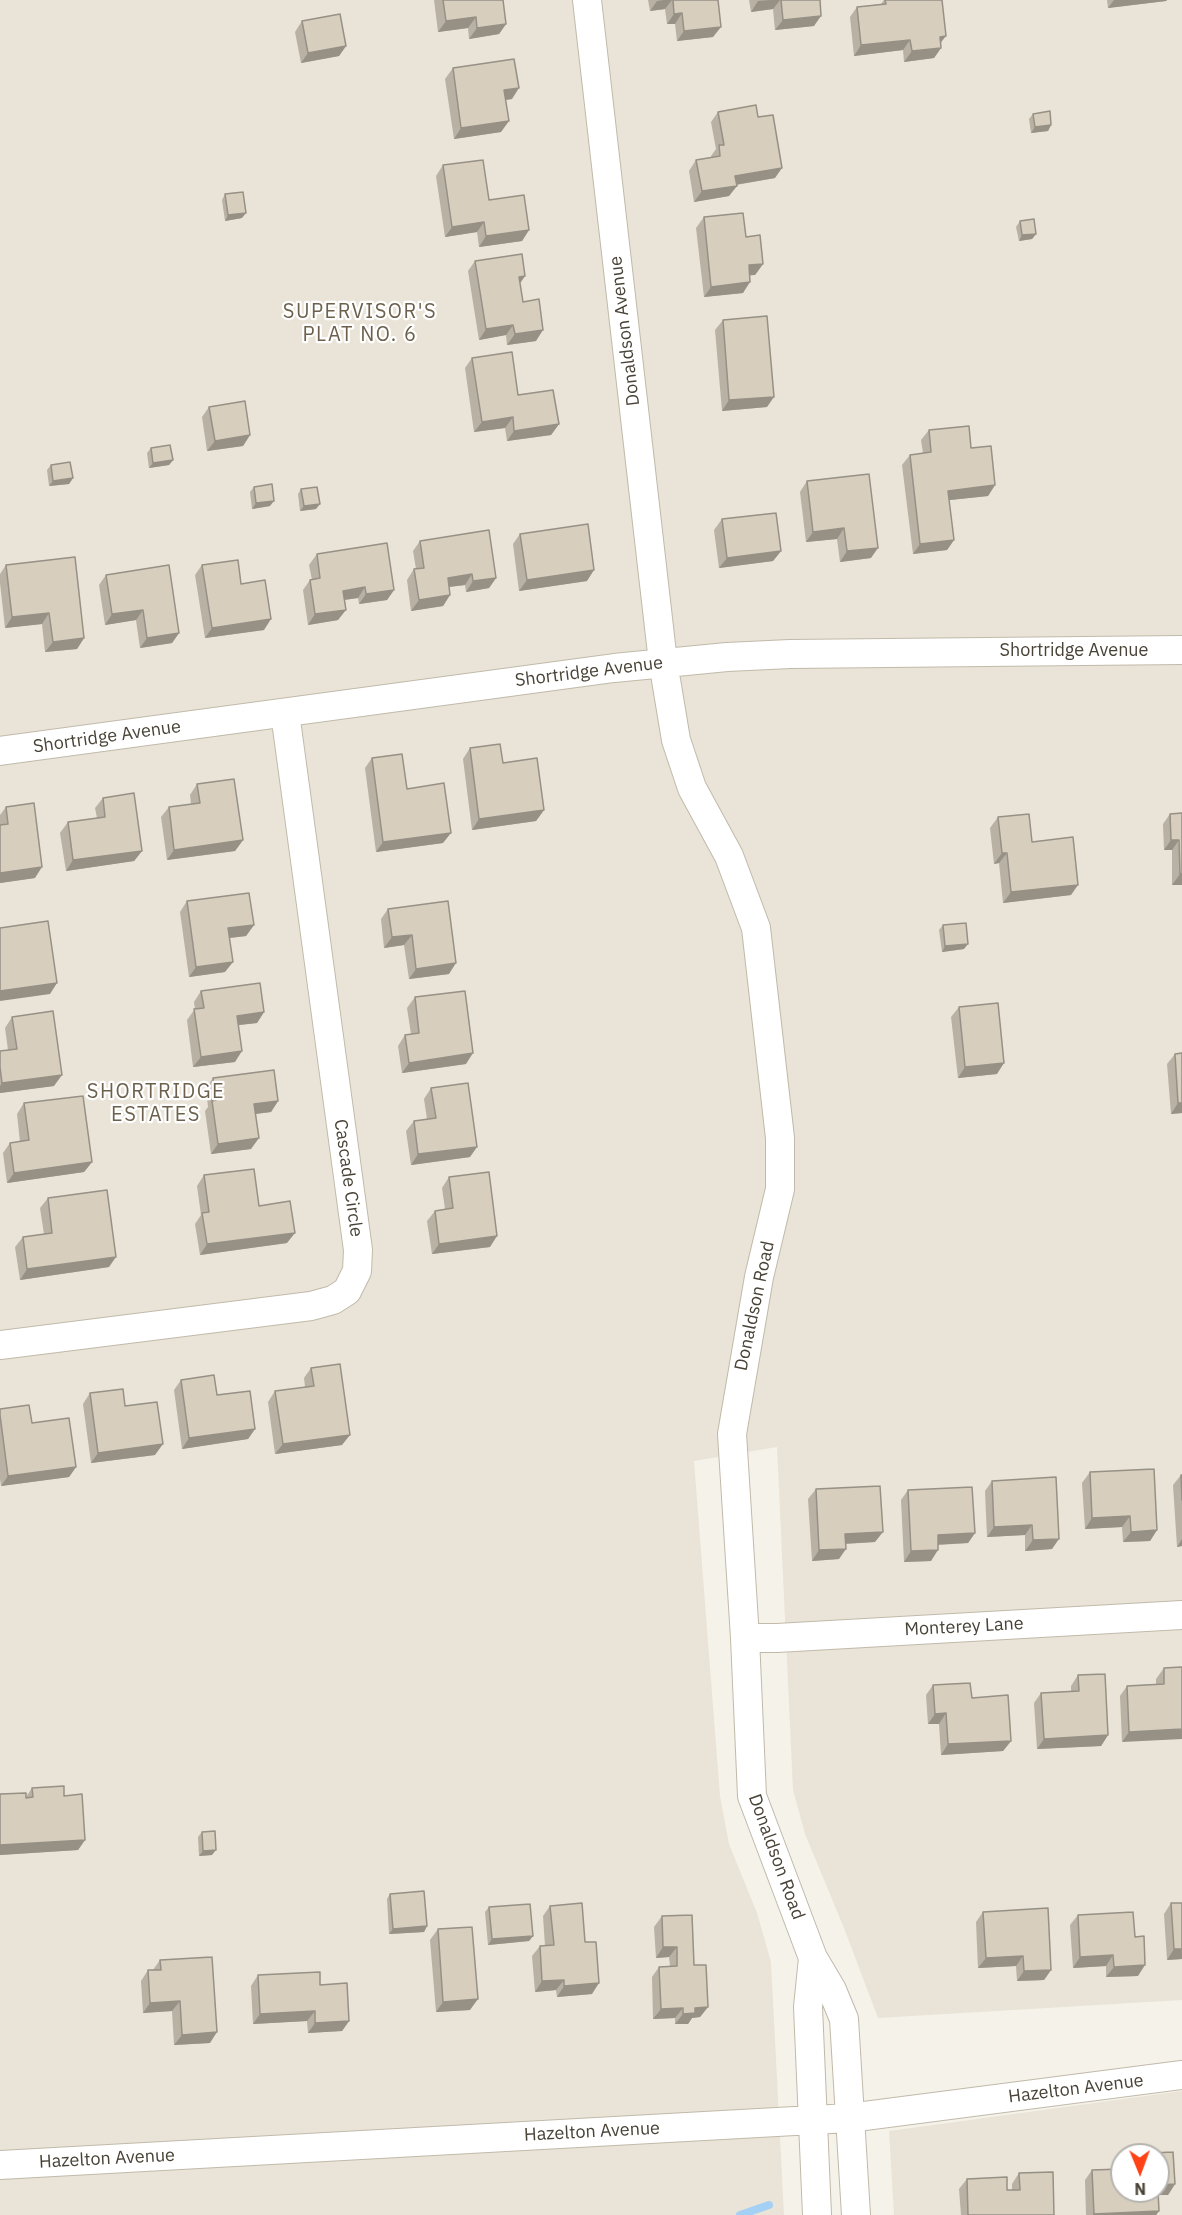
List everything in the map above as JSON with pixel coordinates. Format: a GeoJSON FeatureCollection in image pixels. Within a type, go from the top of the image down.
{"type":"FeatureCollection","features":[{"type":"Feature","properties":{"kind":"street","name":"Donaldson Avenue"},"geometry":{"type":"LineString","coordinates":[[587,0],[663,662]]}},
{"type":"Feature","properties":{"kind":"street","name":"Shortridge Avenue"},"geometry":{"type":"LineString","coordinates":[[0,751],[663,662],[790,654],[1182,650]]}},
{"type":"Feature","properties":{"kind":"street","name":"Donaldson Road"},"geometry":{"type":"LineString","coordinates":[[663,662],[676,740],[692,788],[729,856],[756,928],[780,1138],[780,1189],[759,1277],[732,1434],[752,1796],[813,1958],[832,1990],[844,2019],[856,2215]]}},
{"type":"Feature","properties":{"kind":"street","name":"Cascade Circle"},"geometry":{"type":"LineString","coordinates":[[0,1346],[312,1306],[333,1300],[347,1291],[357,1271],[358,1250],[285,713]]}},
{"type":"Feature","properties":{"kind":"street","name":"Monterey Lane"},"geometry":{"type":"LineString","coordinates":[[745,1638],[1182,1615]]}},
{"type":"Feature","properties":{"kind":"street","name":"Donaldson Road"},"geometry":{"type":"LineString","coordinates":[[813,1958],[808,2007],[818,2215]]}},
{"type":"Feature","properties":{"kind":"street","name":"Hazelton Avenue"},"geometry":{"type":"LineString","coordinates":[[0,2165],[849,2118],[1182,2075]]}},
{"type":"Feature","properties":{"kind":"shaded area"},"geometry":{"type":"Polygon","coordinates":[[[0,0],[1182,0],[1182,2000],[878,2018],[805,1834],[793,1790],[777,1447],[694,1461],[720,1796],[729,1844],[757,1913],[771,1962],[784,2215],[0,2215],[0,0]]]}},
{"type":"Feature","properties":{"kind":"shaded area"},"geometry":{"type":"Polygon","coordinates":[[[1182,2091],[1182,2215],[894,2215],[889,2131],[1182,2091]]]}},
{"type":"Feature","properties":{"kind":"building"},"geometry":{"type":"Polygon","coordinates":[[[443,0],[503,0],[506,24],[477,28],[476,17],[446,21],[443,0]]]}},
{"type":"Feature","properties":{"kind":"building"},"geometry":{"type":"Polygon","coordinates":[[[673,0],[718,0],[721,27],[684,31],[682,13],[674,14],[673,0]]]}},
{"type":"Feature","properties":{"kind":"building"},"geometry":{"type":"Polygon","coordinates":[[[781,0],[820,0],[821,16],[783,20],[781,0]]]}},
{"type":"Feature","properties":{"kind":"building"},"geometry":{"type":"Polygon","coordinates":[[[885,0],[942,0],[946,36],[940,37],[941,48],[912,51],[910,40],[861,45],[857,7],[886,4],[885,0]]]}},
{"type":"Feature","properties":{"kind":"building"},"geometry":{"type":"Polygon","coordinates":[[[340,14],[346,46],[308,53],[302,21],[340,14]]]}},
{"type":"Feature","properties":{"kind":"building"},"geometry":{"type":"Polygon","coordinates":[[[514,59],[519,88],[504,90],[509,121],[461,128],[453,68],[514,59]]]}},
{"type":"Feature","properties":{"kind":"building"},"geometry":{"type":"Polygon","coordinates":[[[756,105],[758,117],[773,115],[782,168],[735,176],[737,186],[702,191],[696,160],[720,156],[719,145],[724,145],[718,112],[756,105]]]}},
{"type":"Feature","properties":{"kind":"building"},"geometry":{"type":"Polygon","coordinates":[[[1050,111],[1051,125],[1035,127],[1033,114],[1050,111]]]}},
{"type":"Feature","properties":{"kind":"building"},"geometry":{"type":"Polygon","coordinates":[[[483,160],[489,200],[524,195],[529,230],[486,236],[484,222],[452,227],[443,165],[483,160]]]}},
{"type":"Feature","properties":{"kind":"building"},"geometry":{"type":"Polygon","coordinates":[[[243,192],[246,213],[228,215],[225,194],[243,192]]]}},
{"type":"Feature","properties":{"kind":"building"},"geometry":{"type":"Polygon","coordinates":[[[743,213],[746,237],[760,235],[763,264],[749,265],[750,282],[711,287],[704,217],[743,213]]]}},
{"type":"Feature","properties":{"kind":"building"},"geometry":{"type":"Polygon","coordinates":[[[1034,219],[1036,234],[1022,235],[1020,221],[1034,219]]]}},
{"type":"Feature","properties":{"kind":"building"},"geometry":{"type":"Polygon","coordinates":[[[522,254],[525,276],[519,277],[523,302],[539,299],[543,330],[515,334],[513,325],[486,329],[475,261],[522,254]]]}},
{"type":"Feature","properties":{"kind":"building"},"geometry":{"type":"Polygon","coordinates":[[[767,316],[774,397],[729,400],[723,320],[767,316]]]}},
{"type":"Feature","properties":{"kind":"building"},"geometry":{"type":"Polygon","coordinates":[[[512,352],[518,395],[553,390],[559,424],[514,431],[513,417],[482,422],[472,358],[512,352]]]}},
{"type":"Feature","properties":{"kind":"building"},"geometry":{"type":"Polygon","coordinates":[[[245,401],[250,435],[215,441],[209,407],[245,401]]]}},
{"type":"Feature","properties":{"kind":"building"},"geometry":{"type":"Polygon","coordinates":[[[969,426],[971,448],[991,446],[995,485],[948,491],[954,540],[920,544],[910,455],[931,452],[929,430],[969,426]]]}},
{"type":"Feature","properties":{"kind":"building"},"geometry":{"type":"Polygon","coordinates":[[[170,445],[173,460],[153,463],[151,448],[170,445]]]}},
{"type":"Feature","properties":{"kind":"building"},"geometry":{"type":"Polygon","coordinates":[[[70,462],[73,478],[53,481],[51,465],[70,462]]]}},
{"type":"Feature","properties":{"kind":"building"},"geometry":{"type":"Polygon","coordinates":[[[869,474],[878,548],[847,551],[844,528],[813,532],[807,481],[869,474]]]}},
{"type":"Feature","properties":{"kind":"building"},"geometry":{"type":"Polygon","coordinates":[[[272,484],[274,501],[256,503],[254,487],[272,484]]]}},
{"type":"Feature","properties":{"kind":"building"},"geometry":{"type":"Polygon","coordinates":[[[317,487],[320,504],[304,506],[301,489],[317,487]]]}},
{"type":"Feature","properties":{"kind":"building"},"geometry":{"type":"Polygon","coordinates":[[[776,513],[781,551],[727,558],[722,519],[776,513]]]}},
{"type":"Feature","properties":{"kind":"building"},"geometry":{"type":"Polygon","coordinates":[[[588,524],[594,570],[527,580],[520,534],[588,524]]]}},
{"type":"Feature","properties":{"kind":"building"},"geometry":{"type":"Polygon","coordinates":[[[489,530],[496,578],[473,581],[472,574],[448,578],[450,595],[419,600],[414,569],[424,568],[420,541],[489,530]]]}},
{"type":"Feature","properties":{"kind":"building"},"geometry":{"type":"Polygon","coordinates":[[[387,543],[394,590],[366,594],[365,587],[343,591],[346,610],[315,614],[310,580],[320,578],[317,554],[387,543]]]}},
{"type":"Feature","properties":{"kind":"building"},"geometry":{"type":"Polygon","coordinates":[[[75,557],[84,638],[53,642],[49,613],[12,617],[6,565],[75,557]]]}},
{"type":"Feature","properties":{"kind":"building"},"geometry":{"type":"Polygon","coordinates":[[[238,560],[241,584],[265,580],[271,619],[212,628],[202,565],[238,560]]]}},
{"type":"Feature","properties":{"kind":"building"},"geometry":{"type":"Polygon","coordinates":[[[169,565],[179,633],[147,638],[143,610],[112,614],[106,575],[169,565]]]}},
{"type":"Feature","properties":{"kind":"building"},"geometry":{"type":"Polygon","coordinates":[[[500,744],[503,763],[537,758],[544,810],[479,819],[470,748],[500,744]]]}},
{"type":"Feature","properties":{"kind":"building"},"geometry":{"type":"Polygon","coordinates":[[[402,754],[407,789],[444,783],[451,833],[383,842],[372,758],[402,754]]]}},
{"type":"Feature","properties":{"kind":"building"},"geometry":{"type":"Polygon","coordinates":[[[234,779],[243,840],[174,850],[169,807],[200,803],[197,784],[234,779]]]}},
{"type":"Feature","properties":{"kind":"building"},"geometry":{"type":"Polygon","coordinates":[[[134,793],[142,851],[73,860],[68,822],[105,817],[103,798],[134,793]]]}},
{"type":"Feature","properties":{"kind":"building"},"geometry":{"type":"Polygon","coordinates":[[[34,803],[42,867],[0,873],[0,825],[8,824],[6,807],[34,803]]]}},
{"type":"Feature","properties":{"kind":"building"},"geometry":{"type":"Polygon","coordinates":[[[1182,813],[1182,874],[1180,874],[1179,840],[1171,840],[1170,814],[1182,813]]]}},
{"type":"Feature","properties":{"kind":"building"},"geometry":{"type":"Polygon","coordinates":[[[1029,814],[1032,842],[1073,837],[1078,885],[1011,892],[1007,853],[1002,853],[998,817],[1029,814]]]}},
{"type":"Feature","properties":{"kind":"building"},"geometry":{"type":"Polygon","coordinates":[[[249,893],[254,925],[228,928],[233,962],[196,967],[187,901],[249,893]]]}},
{"type":"Feature","properties":{"kind":"building"},"geometry":{"type":"Polygon","coordinates":[[[448,901],[456,963],[416,969],[412,935],[392,937],[388,909],[448,901]]]}},
{"type":"Feature","properties":{"kind":"building"},"geometry":{"type":"Polygon","coordinates":[[[48,921],[57,983],[0,991],[0,928],[48,921]]]}},
{"type":"Feature","properties":{"kind":"building"},"geometry":{"type":"Polygon","coordinates":[[[966,923],[968,944],[945,946],[943,925],[966,923]]]}},
{"type":"Feature","properties":{"kind":"building"},"geometry":{"type":"Polygon","coordinates":[[[260,983],[264,1012],[237,1016],[242,1051],[201,1057],[194,1009],[204,1008],[201,991],[260,983]]]}},
{"type":"Feature","properties":{"kind":"building"},"geometry":{"type":"Polygon","coordinates":[[[465,991],[473,1053],[409,1063],[405,1035],[419,1033],[415,997],[465,991]]]}},
{"type":"Feature","properties":{"kind":"building"},"geometry":{"type":"Polygon","coordinates":[[[998,1003],[1004,1063],[965,1067],[959,1007],[998,1003]]]}},
{"type":"Feature","properties":{"kind":"building"},"geometry":{"type":"Polygon","coordinates":[[[53,1011],[62,1075],[2,1083],[0,1051],[17,1049],[12,1017],[53,1011]]]}},
{"type":"Feature","properties":{"kind":"building"},"geometry":{"type":"Polygon","coordinates":[[[1182,1053],[1182,1103],[1178,1103],[1175,1054],[1182,1053]]]}},
{"type":"Feature","properties":{"kind":"building"},"geometry":{"type":"Polygon","coordinates":[[[274,1070],[278,1101],[254,1104],[259,1138],[218,1144],[212,1101],[216,1100],[213,1078],[274,1070]]]}},
{"type":"Feature","properties":{"kind":"building"},"geometry":{"type":"Polygon","coordinates":[[[468,1083],[477,1147],[418,1154],[414,1121],[436,1118],[431,1088],[468,1083]]]}},
{"type":"Feature","properties":{"kind":"building"},"geometry":{"type":"Polygon","coordinates":[[[83,1096],[92,1162],[14,1173],[10,1143],[29,1140],[24,1103],[83,1096]]]}},
{"type":"Feature","properties":{"kind":"building"},"geometry":{"type":"Polygon","coordinates":[[[254,1169],[259,1206],[290,1201],[295,1233],[207,1244],[202,1213],[209,1212],[204,1175],[254,1169]]]}},
{"type":"Feature","properties":{"kind":"building"},"geometry":{"type":"Polygon","coordinates":[[[489,1172],[497,1236],[439,1244],[435,1211],[453,1208],[449,1177],[489,1172]]]}},
{"type":"Feature","properties":{"kind":"building"},"geometry":{"type":"Polygon","coordinates":[[[107,1190],[116,1257],[27,1269],[23,1237],[52,1233],[48,1198],[107,1190]]]}},
{"type":"Feature","properties":{"kind":"building"},"geometry":{"type":"Polygon","coordinates":[[[340,1364],[350,1435],[283,1444],[275,1391],[314,1386],[311,1368],[340,1364]]]}},
{"type":"Feature","properties":{"kind":"building"},"geometry":{"type":"Polygon","coordinates":[[[214,1375],[217,1395],[250,1391],[255,1429],[189,1438],[181,1380],[214,1375]]]}},
{"type":"Feature","properties":{"kind":"building"},"geometry":{"type":"Polygon","coordinates":[[[123,1389],[125,1406],[157,1402],[163,1444],[98,1453],[90,1393],[123,1389]]]}},
{"type":"Feature","properties":{"kind":"building"},"geometry":{"type":"Polygon","coordinates":[[[29,1405],[32,1423],[69,1418],[76,1467],[8,1476],[0,1409],[29,1405]]]}},
{"type":"Feature","properties":{"kind":"building"},"geometry":{"type":"Polygon","coordinates":[[[1154,1469],[1157,1530],[1131,1532],[1130,1516],[1092,1518],[1090,1472],[1154,1469]]]}},
{"type":"Feature","properties":{"kind":"building"},"geometry":{"type":"Polygon","coordinates":[[[1056,1477],[1059,1539],[1033,1540],[1032,1525],[994,1527],[992,1481],[1056,1477]]]}},
{"type":"Feature","properties":{"kind":"building"},"geometry":{"type":"Polygon","coordinates":[[[880,1486],[883,1532],[845,1534],[846,1549],[819,1550],[816,1489],[880,1486]]]}},
{"type":"Feature","properties":{"kind":"building"},"geometry":{"type":"Polygon","coordinates":[[[972,1487],[975,1533],[938,1535],[938,1550],[911,1551],[908,1490],[972,1487]]]}},
{"type":"Feature","properties":{"kind":"building"},"geometry":{"type":"Polygon","coordinates":[[[1182,1667],[1182,1729],[1129,1732],[1127,1686],[1164,1684],[1164,1668],[1182,1667]]]}},
{"type":"Feature","properties":{"kind":"building"},"geometry":{"type":"Polygon","coordinates":[[[1105,1674],[1108,1735],[1044,1739],[1041,1693],[1079,1691],[1078,1675],[1105,1674]]]}},
{"type":"Feature","properties":{"kind":"building"},"geometry":{"type":"Polygon","coordinates":[[[970,1683],[972,1698],[1008,1695],[1011,1741],[948,1744],[946,1713],[935,1714],[933,1685],[970,1683]]]}},
{"type":"Feature","properties":{"kind":"building"},"geometry":{"type":"Polygon","coordinates":[[[64,1786],[64,1796],[82,1794],[85,1840],[0,1845],[0,1794],[26,1793],[26,1798],[33,1797],[32,1788],[64,1786]]]}},
{"type":"Feature","properties":{"kind":"building"},"geometry":{"type":"Polygon","coordinates":[[[215,1831],[216,1850],[203,1851],[202,1832],[215,1831]]]}},
{"type":"Feature","properties":{"kind":"building"},"geometry":{"type":"Polygon","coordinates":[[[424,1891],[427,1926],[393,1929],[390,1894],[424,1891]]]}},
{"type":"Feature","properties":{"kind":"building"},"geometry":{"type":"Polygon","coordinates":[[[582,1903],[585,1942],[596,1942],[599,1983],[564,1986],[564,1980],[542,1981],[540,1946],[554,1945],[550,1906],[582,1903]]]}},
{"type":"Feature","properties":{"kind":"building"},"geometry":{"type":"Polygon","coordinates":[[[1171,1903],[1182,1903],[1182,1949],[1174,1949],[1171,1903]]]}},
{"type":"Feature","properties":{"kind":"building"},"geometry":{"type":"Polygon","coordinates":[[[530,1904],[533,1936],[492,1939],[489,1907],[530,1904]]]}},
{"type":"Feature","properties":{"kind":"building"},"geometry":{"type":"Polygon","coordinates":[[[1048,1908],[1051,1970],[1024,1971],[1023,1956],[986,1958],[983,1912],[1048,1908]]]}},
{"type":"Feature","properties":{"kind":"building"},"geometry":{"type":"Polygon","coordinates":[[[1133,1912],[1135,1937],[1144,1936],[1145,1965],[1114,1967],[1113,1955],[1080,1957],[1078,1915],[1133,1912]]]}},
{"type":"Feature","properties":{"kind":"building"},"geometry":{"type":"Polygon","coordinates":[[[692,1915],[694,1965],[706,1965],[708,2007],[695,2008],[695,2013],[683,2014],[683,2008],[661,2009],[659,1967],[677,1966],[677,1947],[663,1947],[662,1916],[692,1915]]]}},
{"type":"Feature","properties":{"kind":"building"},"geometry":{"type":"Polygon","coordinates":[[[472,1927],[478,1999],[443,2002],[438,1929],[472,1927]]]}},
{"type":"Feature","properties":{"kind":"building"},"geometry":{"type":"Polygon","coordinates":[[[212,1957],[217,2032],[182,2035],[180,2001],[150,2003],[148,1970],[161,1970],[160,1960],[212,1957]]]}},
{"type":"Feature","properties":{"kind":"building"},"geometry":{"type":"Polygon","coordinates":[[[320,1972],[320,1985],[347,1983],[349,2021],[315,2023],[315,2011],[260,2014],[258,1975],[320,1972]]]}},
{"type":"Feature","properties":{"kind":"building"},"geometry":{"type":"Polygon","coordinates":[[[1170,2152],[1173,2152],[1175,2184],[1170,2184],[1170,2152]]]}},
{"type":"Feature","properties":{"kind":"building"},"geometry":{"type":"Polygon","coordinates":[[[1110,2169],[1110,2203],[1159,2203],[1159,2211],[1094,2214],[1092,2170],[1110,2169]]]}},
{"type":"Feature","properties":{"kind":"building"},"geometry":{"type":"Polygon","coordinates":[[[1053,2172],[1054,2215],[968,2215],[967,2179],[1007,2177],[1007,2190],[1020,2190],[1019,2173],[1053,2172]]]}},
{"type":"Feature","properties":{"kind":"waterway"},"geometry":{"type":"LineString","coordinates":[[740,2215],[769,2205]]}},
{"type":"Feature","properties":{"kind":"district","name":"SUPERVISOR'S PLAT NO. 6"},"geometry":{"type":"Point","coordinates":[360,324]}},
{"type":"Feature","properties":{"kind":"district","name":"SHORTRIDGE ESTATES"},"geometry":{"type":"Point","coordinates":[156,1104]}}]}
